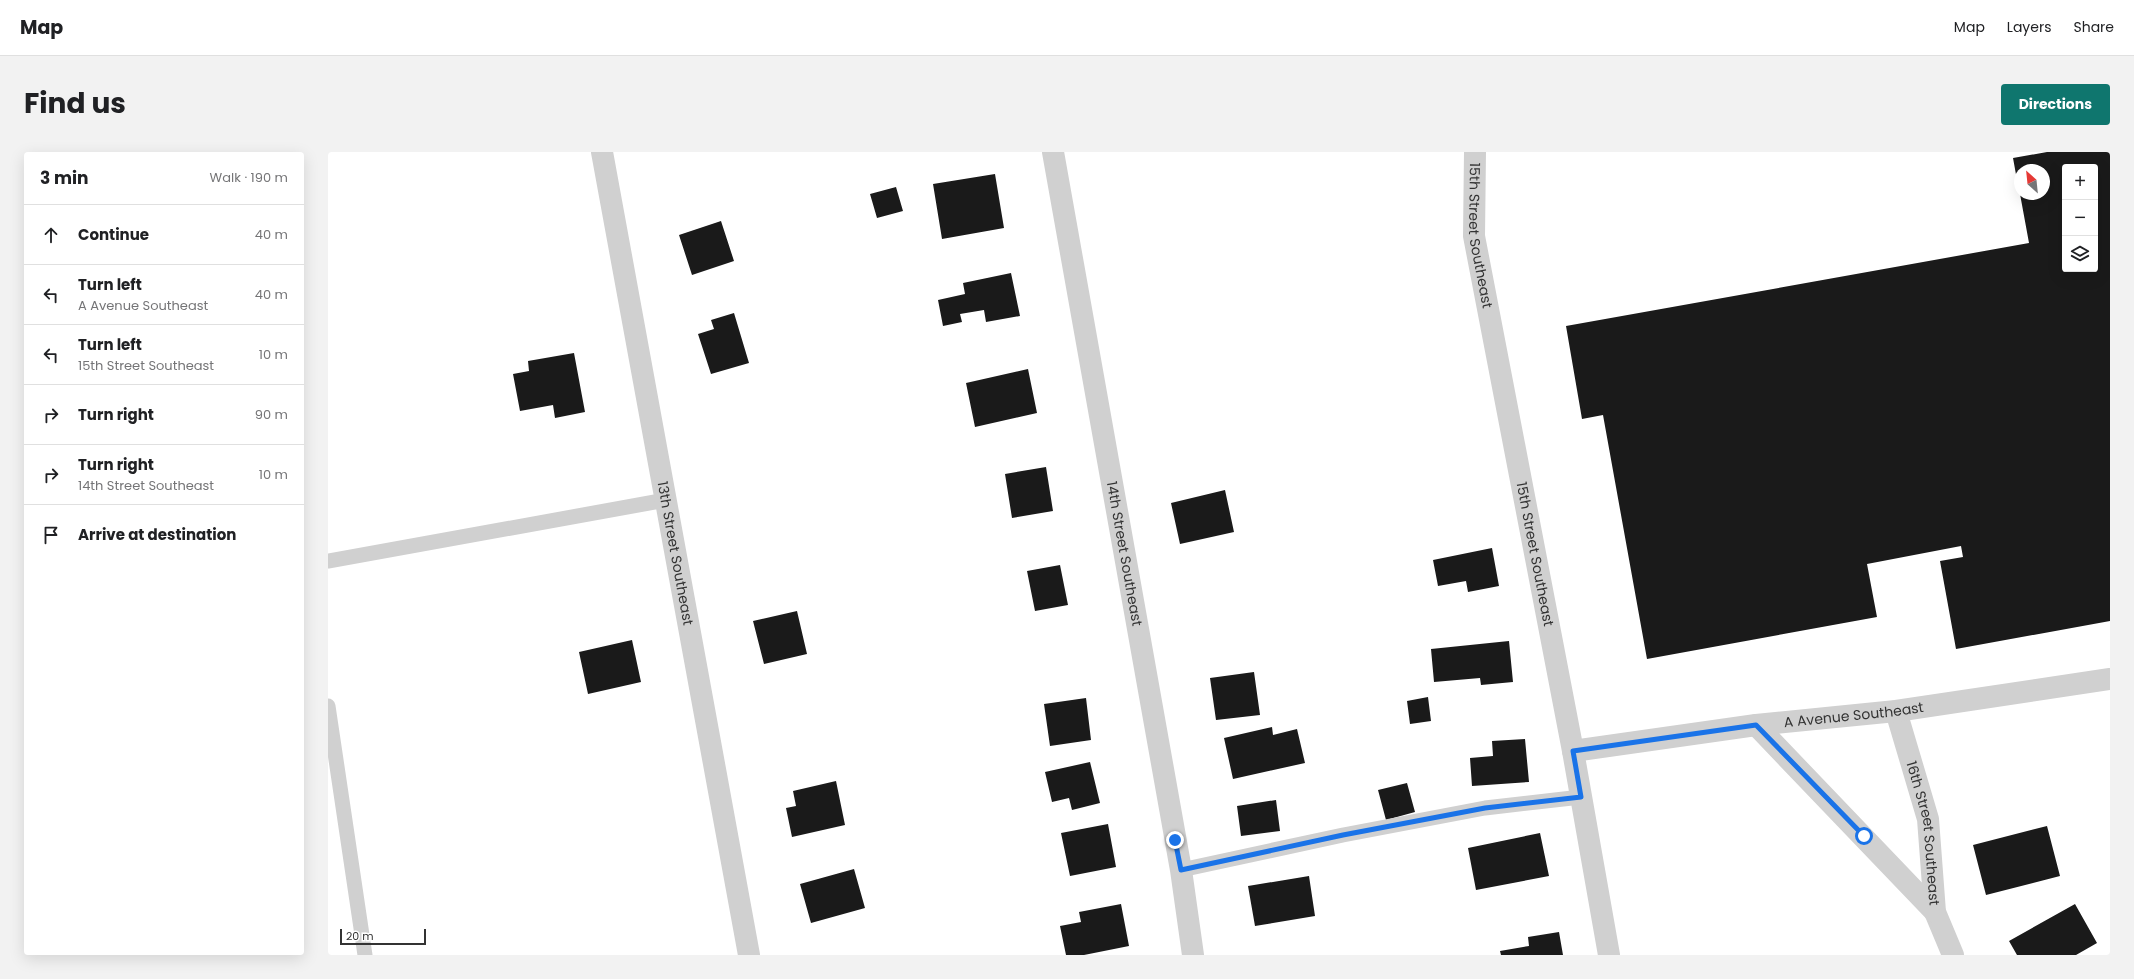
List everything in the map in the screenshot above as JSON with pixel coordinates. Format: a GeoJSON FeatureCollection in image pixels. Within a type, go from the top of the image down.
{"type":"FeatureCollection","features":[{"type":"Feature","properties":{"kind":"street","name":"13th Street Southeast"},"geometry":{"type":"LineString","coordinates":[[602,152],[749,955]]}},
{"type":"Feature","properties":{"kind":"street","name":"14th Street Southeast"},"geometry":{"type":"LineString","coordinates":[[1053,152],[1181,870],[1193,955]]}},
{"type":"Feature","properties":{"kind":"street","name":"15th Street Southeast"},"geometry":{"type":"LineString","coordinates":[[1475,152],[1474,236],[1573,751],[1609,955]]}},
{"type":"Feature","properties":{"kind":"street","name":"A Avenue Southeast"},"geometry":{"type":"LineString","coordinates":[[1573,751],[1756,725],[1896,711],[2110,679]]}},
{"type":"Feature","properties":{"kind":"street","name":"16th Street Southeast"},"geometry":{"type":"LineString","coordinates":[[1896,711],[1928,819],[1935,912],[1953,955]]}},
{"type":"Feature","properties":{"kind":"street"},"geometry":{"type":"LineString","coordinates":[[1756,725],[1935,912]]}},
{"type":"Feature","properties":{"kind":"lane"},"geometry":{"type":"LineString","coordinates":[[328,561],[666,500]]}},
{"type":"Feature","properties":{"kind":"lane"},"geometry":{"type":"LineString","coordinates":[[328,706],[365,955]]}},
{"type":"Feature","properties":{"kind":"lane"},"geometry":{"type":"LineString","coordinates":[[1181,870],[1343,835],[1485,808],[1581,797]]}},
{"type":"Feature","properties":{"kind":"building"},"geometry":{"type":"Polygon","coordinates":[[[2047,152],[2110,152],[2110,621],[1956,649],[1940,561],[1963,557],[1961,546],[1867,564],[1877,617],[1647,659],[1603,415],[1582,419],[1566,326],[2029,243],[2021,200],[2050,200],[2050,164],[2014,164],[2013,158],[2047,152]]]}},
{"type":"Feature","properties":{"kind":"building"},"geometry":{"type":"Polygon","coordinates":[[[995,174],[1004,228],[942,239],[933,184],[995,174]]]}},
{"type":"Feature","properties":{"kind":"building"},"geometry":{"type":"Polygon","coordinates":[[[896,187],[903,211],[877,218],[870,194],[896,187]]]}},
{"type":"Feature","properties":{"kind":"building"},"geometry":{"type":"Polygon","coordinates":[[[721,221],[734,261],[692,275],[679,235],[721,221]]]}},
{"type":"Feature","properties":{"kind":"building"},"geometry":{"type":"Polygon","coordinates":[[[1011,273],[1020,316],[986,322],[984,310],[960,314],[962,322],[943,326],[938,300],[965,294],[963,283],[1011,273]]]}},
{"type":"Feature","properties":{"kind":"building"},"geometry":{"type":"Polygon","coordinates":[[[734,313],[749,363],[711,374],[698,334],[714,329],[711,320],[734,313]]]}},
{"type":"Feature","properties":{"kind":"building"},"geometry":{"type":"Polygon","coordinates":[[[574,353],[585,412],[555,418],[553,405],[520,411],[513,374],[529,371],[528,361],[574,353]]]}},
{"type":"Feature","properties":{"kind":"building"},"geometry":{"type":"Polygon","coordinates":[[[1028,369],[1037,413],[975,427],[966,383],[1028,369]]]}},
{"type":"Feature","properties":{"kind":"building"},"geometry":{"type":"Polygon","coordinates":[[[1046,467],[1053,511],[1012,518],[1005,474],[1046,467]]]}},
{"type":"Feature","properties":{"kind":"building"},"geometry":{"type":"Polygon","coordinates":[[[1225,490],[1234,532],[1180,544],[1171,503],[1225,490]]]}},
{"type":"Feature","properties":{"kind":"building"},"geometry":{"type":"Polygon","coordinates":[[[1492,548],[1499,586],[1468,592],[1466,581],[1438,586],[1433,560],[1492,548]]]}},
{"type":"Feature","properties":{"kind":"building"},"geometry":{"type":"Polygon","coordinates":[[[1060,565],[1068,605],[1035,611],[1027,571],[1060,565]]]}},
{"type":"Feature","properties":{"kind":"building"},"geometry":{"type":"Polygon","coordinates":[[[797,611],[807,654],[764,664],[753,621],[797,611]]]}},
{"type":"Feature","properties":{"kind":"building"},"geometry":{"type":"Polygon","coordinates":[[[632,640],[641,682],[588,694],[579,652],[632,640]]]}},
{"type":"Feature","properties":{"kind":"building"},"geometry":{"type":"Polygon","coordinates":[[[1509,641],[1513,682],[1481,685],[1480,678],[1434,682],[1431,649],[1509,641]]]}},
{"type":"Feature","properties":{"kind":"building"},"geometry":{"type":"Polygon","coordinates":[[[1254,672],[1260,715],[1216,720],[1210,678],[1254,672]]]}},
{"type":"Feature","properties":{"kind":"building"},"geometry":{"type":"Polygon","coordinates":[[[1428,697],[1431,721],[1410,724],[1407,701],[1428,697]]]}},
{"type":"Feature","properties":{"kind":"building"},"geometry":{"type":"Polygon","coordinates":[[[1086,698],[1091,740],[1050,746],[1044,704],[1086,698]]]}},
{"type":"Feature","properties":{"kind":"building"},"geometry":{"type":"Polygon","coordinates":[[[1272,727],[1273,735],[1297,729],[1305,763],[1233,779],[1224,738],[1272,727]]]}},
{"type":"Feature","properties":{"kind":"building"},"geometry":{"type":"Polygon","coordinates":[[[1525,739],[1529,782],[1472,786],[1470,758],[1493,756],[1492,741],[1525,739]]]}},
{"type":"Feature","properties":{"kind":"building"},"geometry":{"type":"Polygon","coordinates":[[[1090,762],[1100,803],[1072,810],[1069,798],[1052,802],[1045,772],[1090,762]]]}},
{"type":"Feature","properties":{"kind":"building"},"geometry":{"type":"Polygon","coordinates":[[[836,781],[845,825],[792,837],[786,808],[796,806],[793,791],[836,781]]]}},
{"type":"Feature","properties":{"kind":"building"},"geometry":{"type":"Polygon","coordinates":[[[1407,783],[1415,812],[1386,820],[1378,790],[1407,783]]]}},
{"type":"Feature","properties":{"kind":"building"},"geometry":{"type":"Polygon","coordinates":[[[1276,800],[1280,831],[1241,836],[1237,806],[1276,800]]]}},
{"type":"Feature","properties":{"kind":"building"},"geometry":{"type":"Polygon","coordinates":[[[1108,824],[1116,867],[1070,876],[1061,833],[1108,824]]]}},
{"type":"Feature","properties":{"kind":"building"},"geometry":{"type":"Polygon","coordinates":[[[2047,826],[2060,876],[1986,895],[1973,845],[2047,826]]]}},
{"type":"Feature","properties":{"kind":"building"},"geometry":{"type":"Polygon","coordinates":[[[1540,833],[1549,876],[1476,890],[1468,848],[1540,833]]]}},
{"type":"Feature","properties":{"kind":"building"},"geometry":{"type":"Polygon","coordinates":[[[854,869],[865,908],[811,923],[800,884],[854,869]]]}},
{"type":"Feature","properties":{"kind":"building"},"geometry":{"type":"Polygon","coordinates":[[[1309,876],[1315,916],[1255,926],[1248,886],[1309,876]]]}},
{"type":"Feature","properties":{"kind":"building"},"geometry":{"type":"Polygon","coordinates":[[[1121,904],[1129,946],[1084,955],[1066,955],[1060,926],[1081,922],[1079,912],[1121,904]]]}},
{"type":"Feature","properties":{"kind":"building"},"geometry":{"type":"Polygon","coordinates":[[[2075,904],[2097,943],[2076,955],[2017,955],[2009,941],[2075,904]]]}},
{"type":"Feature","properties":{"kind":"building"},"geometry":{"type":"Polygon","coordinates":[[[1559,932],[1563,955],[1501,955],[1500,951],[1529,946],[1528,937],[1559,932]]]}},
{"type":"Feature","properties":{"kind":"route"},"geometry":{"type":"LineString","coordinates":[[1175,840],[1181,870],[1343,835],[1485,808],[1581,797],[1573,751],[1756,725],[1864,836]]}}]}
